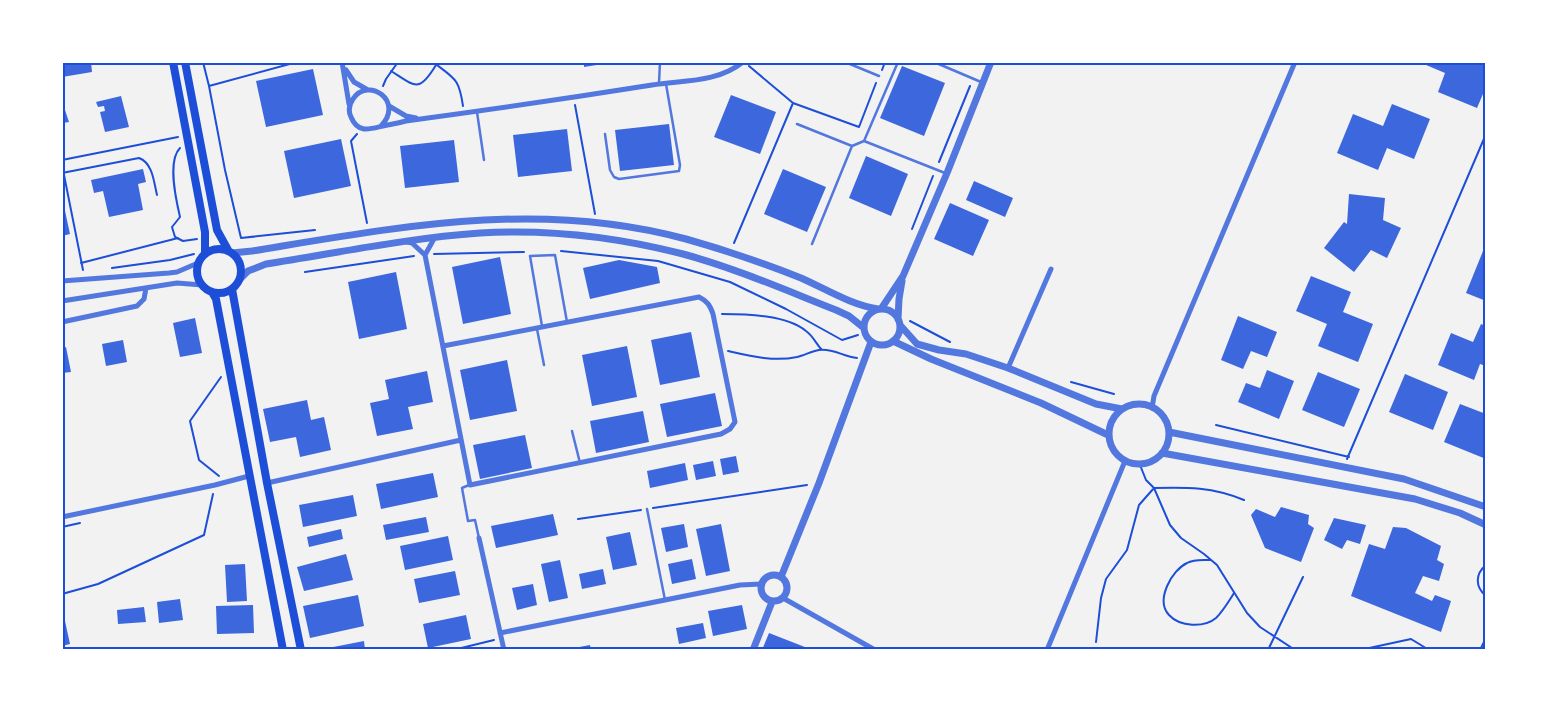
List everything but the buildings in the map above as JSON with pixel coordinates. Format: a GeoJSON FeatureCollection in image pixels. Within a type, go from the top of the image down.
{"type":"FeatureCollection","features":[{"type":"Feature","properties":{"kind":"main road"},"geometry":{"type":"LineString","coordinates":[[173,62],[206,237],[206,254]]}},
{"type":"Feature","properties":{"kind":"main road"},"geometry":{"type":"LineString","coordinates":[[185,62],[218,230],[230,252],[239,261],[241,266],[241,278],[232,290],[223,293],[212,292]]}},
{"type":"Feature","properties":{"kind":"main road"},"geometry":{"type":"LineString","coordinates":[[230,252],[215,249],[206,254],[198,263],[197,275],[202,285],[212,292],[216,299],[283,650]]}},
{"type":"Feature","properties":{"kind":"main road"},"geometry":{"type":"LineString","coordinates":[[232,290],[267,483],[301,650]]}},
{"type":"Feature","properties":{"kind":"street"},"geometry":{"type":"LineString","coordinates":[[343,64],[352,120],[362,129],[368,130],[426,118],[698,80],[727,72],[744,62]]}},
{"type":"Feature","properties":{"kind":"street"},"geometry":{"type":"LineString","coordinates":[[864,331],[864,323],[869,314],[879,309],[903,276],[947,173],[990,62]]}},
{"type":"Feature","properties":{"kind":"street"},"geometry":{"type":"LineString","coordinates":[[1152,408],[1154,396],[1295,62]]}},
{"type":"Feature","properties":{"kind":"street"},"geometry":{"type":"LineString","coordinates":[[343,64],[354,82],[385,97],[389,115],[381,126]]}},
{"type":"Feature","properties":{"kind":"street"},"geometry":{"type":"LineString","coordinates":[[350,106],[356,95],[368,90]]}},
{"type":"Feature","properties":{"kind":"street"},"geometry":{"type":"LineString","coordinates":[[388,106],[406,116],[426,118]]}},
{"type":"Feature","properties":{"kind":"street"},"geometry":{"type":"LineString","coordinates":[[230,252],[252,251],[388,229],[460,221],[519,218],[585,221],[648,230],[718,248],[775,268],[861,305],[891,311],[917,344],[966,354],[1008,368],[1096,404],[1122,409]]}},
{"type":"Feature","properties":{"kind":"street"},"geometry":{"type":"LineString","coordinates":[[241,278],[248,271],[266,264],[435,237],[481,233],[546,234],[613,240],[714,263],[742,273],[849,316],[864,331],[871,342],[882,345],[893,341],[900,331],[899,299],[903,276]]}},
{"type":"Feature","properties":{"kind":"street"},"geometry":{"type":"LineString","coordinates":[[425,254],[435,237]]}},
{"type":"Feature","properties":{"kind":"street"},"geometry":{"type":"LineString","coordinates":[[406,241],[412,243],[425,254],[470,485],[721,434],[730,429],[735,422],[713,314],[710,305],[699,297],[443,346]]}},
{"type":"Feature","properties":{"kind":"street"},"geometry":{"type":"LineString","coordinates":[[62,281],[177,272],[198,263]]}},
{"type":"Feature","properties":{"kind":"street"},"geometry":{"type":"LineString","coordinates":[[1008,368],[1051,269]]}},
{"type":"Feature","properties":{"kind":"street"},"geometry":{"type":"LineString","coordinates":[[62,301],[177,284],[202,285]]}},
{"type":"Feature","properties":{"kind":"street"},"geometry":{"type":"LineString","coordinates":[[62,322],[137,306],[144,299],[146,288]]}},
{"type":"Feature","properties":{"kind":"street"},"geometry":{"type":"LineString","coordinates":[[893,341],[930,359],[1042,403],[1108,435]]}},
{"type":"Feature","properties":{"kind":"street"},"geometry":{"type":"LineString","coordinates":[[781,577],[819,483],[871,342]]}},
{"type":"Feature","properties":{"kind":"street"},"geometry":{"type":"LineString","coordinates":[[1142,404],[1152,408],[1166,422],[1169,432],[1162,454],[1148,463],[1140,465],[1125,461],[1113,451],[1108,435],[1110,425],[1122,409],[1142,404]]}},
{"type":"Feature","properties":{"kind":"street"},"geometry":{"type":"LineString","coordinates":[[1169,432],[1404,479],[1486,507]]}},
{"type":"Feature","properties":{"kind":"street"},"geometry":{"type":"LineString","coordinates":[[267,483],[462,440]]}},
{"type":"Feature","properties":{"kind":"street"},"geometry":{"type":"LineString","coordinates":[[1162,454],[1415,500],[1460,513],[1486,525]]}},
{"type":"Feature","properties":{"kind":"street"},"geometry":{"type":"LineString","coordinates":[[1047,650],[1125,461]]}},
{"type":"Feature","properties":{"kind":"street"},"geometry":{"type":"LineString","coordinates":[[62,517],[215,485],[249,476]]}},
{"type":"Feature","properties":{"kind":"street"},"geometry":{"type":"LineString","coordinates":[[479,538],[504,650]]}},
{"type":"Feature","properties":{"kind":"street"},"geometry":{"type":"LineString","coordinates":[[772,575],[781,577],[787,585],[786,594],[783,598],[772,602],[764,598],[761,594],[761,584],[764,580],[772,575]]}},
{"type":"Feature","properties":{"kind":"street"},"geometry":{"type":"LineString","coordinates":[[501,636],[740,585],[761,584]]}},
{"type":"Feature","properties":{"kind":"street"},"geometry":{"type":"LineString","coordinates":[[783,598],[875,650]]}},
{"type":"Feature","properties":{"kind":"street"},"geometry":{"type":"LineString","coordinates":[[753,650],[772,602]]}},
{"type":"Feature","properties":{"kind":"lane"},"geometry":{"type":"LineString","coordinates":[[659,84],[660,62]]}},
{"type":"Feature","properties":{"kind":"lane"},"geometry":{"type":"LineString","coordinates":[[845,62],[880,76]]}},
{"type":"Feature","properties":{"kind":"lane"},"geometry":{"type":"LineString","coordinates":[[864,141],[898,62]]}},
{"type":"Feature","properties":{"kind":"lane"},"geometry":{"type":"LineString","coordinates":[[934,62],[983,82]]}},
{"type":"Feature","properties":{"kind":"lane"},"geometry":{"type":"LineString","coordinates":[[605,134],[610,170],[614,177],[619,179],[679,171],[680,165],[666,83]]}},
{"type":"Feature","properties":{"kind":"lane"},"geometry":{"type":"LineString","coordinates":[[477,111],[484,160]]}},
{"type":"Feature","properties":{"kind":"lane"},"geometry":{"type":"LineString","coordinates":[[797,124],[852,146],[864,141],[947,173]]}},
{"type":"Feature","properties":{"kind":"lane"},"geometry":{"type":"LineString","coordinates":[[812,244],[852,146]]}},
{"type":"Feature","properties":{"kind":"lane"},"geometry":{"type":"LineString","coordinates":[[544,365],[530,256],[556,256],[567,322]]}},
{"type":"Feature","properties":{"kind":"lane"},"geometry":{"type":"LineString","coordinates":[[572,431],[580,463]]}},
{"type":"Feature","properties":{"kind":"lane"},"geometry":{"type":"LineString","coordinates":[[470,485],[462,488],[468,521],[475,520],[479,538]]}},
{"type":"Feature","properties":{"kind":"lane"},"geometry":{"type":"LineString","coordinates":[[647,509],[665,600]]}},
{"type":"Feature","properties":{"kind":"path"},"geometry":{"type":"LineString","coordinates":[[209,86],[297,62]]}},
{"type":"Feature","properties":{"kind":"path"},"geometry":{"type":"LineString","coordinates":[[380,93],[386,79],[398,62]]}},
{"type":"Feature","properties":{"kind":"path"},"geometry":{"type":"LineString","coordinates":[[433,62],[456,80],[460,86],[464,113]]}},
{"type":"Feature","properties":{"kind":"path"},"geometry":{"type":"LineString","coordinates":[[744,62],[793,103],[859,127],[885,62]]}},
{"type":"Feature","properties":{"kind":"path"},"geometry":{"type":"LineString","coordinates":[[391,71],[412,84],[419,85],[426,82],[436,65]]}},
{"type":"Feature","properties":{"kind":"path"},"geometry":{"type":"LineString","coordinates":[[910,232],[973,79]]}},
{"type":"Feature","properties":{"kind":"path"},"geometry":{"type":"LineString","coordinates":[[574,97],[596,216]]}},
{"type":"Feature","properties":{"kind":"path"},"geometry":{"type":"LineString","coordinates":[[733,246],[793,103]]}},
{"type":"Feature","properties":{"kind":"path"},"geometry":{"type":"LineString","coordinates":[[362,129],[351,141],[367,224]]}},
{"type":"Feature","properties":{"kind":"path"},"geometry":{"type":"LineString","coordinates":[[1343,467],[1486,134]]}},
{"type":"Feature","properties":{"kind":"path"},"geometry":{"type":"LineString","coordinates":[[62,160],[188,137]]}},
{"type":"Feature","properties":{"kind":"path"},"geometry":{"type":"LineString","coordinates":[[188,137],[176,152],[173,172],[180,217],[172,227],[175,237],[183,241],[206,237]]}},
{"type":"Feature","properties":{"kind":"path"},"geometry":{"type":"LineString","coordinates":[[63,173],[139,158],[145,160],[148,164],[157,195]]}},
{"type":"Feature","properties":{"kind":"path"},"geometry":{"type":"LineString","coordinates":[[62,165],[83,272],[76,272]]}},
{"type":"Feature","properties":{"kind":"path"},"geometry":{"type":"LineString","coordinates":[[81,263],[178,238]]}},
{"type":"Feature","properties":{"kind":"path"},"geometry":{"type":"LineString","coordinates":[[556,251],[658,261],[730,282],[786,309],[842,340],[864,331]]}},
{"type":"Feature","properties":{"kind":"path"},"geometry":{"type":"LineString","coordinates":[[305,272],[425,254],[528,252]]}},
{"type":"Feature","properties":{"kind":"path"},"geometry":{"type":"LineString","coordinates":[[112,268],[170,260],[194,254]]}},
{"type":"Feature","properties":{"kind":"path"},"geometry":{"type":"LineString","coordinates":[[713,314],[745,314],[786,320],[806,331],[821,349]]}},
{"type":"Feature","properties":{"kind":"path"},"geometry":{"type":"LineString","coordinates":[[720,350],[765,359],[797,357],[821,349],[841,353],[846,357],[866,358]]}},
{"type":"Feature","properties":{"kind":"path"},"geometry":{"type":"LineString","coordinates":[[227,482],[199,460],[190,421],[228,366]]}},
{"type":"Feature","properties":{"kind":"path"},"geometry":{"type":"LineString","coordinates":[[1140,465],[1146,480],[1154,488],[1170,525],[1181,538],[1217,565],[1247,613],[1260,627],[1295,650]]}},
{"type":"Feature","properties":{"kind":"path"},"geometry":{"type":"LineString","coordinates":[[578,519],[819,483]]}},
{"type":"Feature","properties":{"kind":"path"},"geometry":{"type":"LineString","coordinates":[[62,594],[98,584],[204,535],[215,485]]}},
{"type":"Feature","properties":{"kind":"path"},"geometry":{"type":"LineString","coordinates":[[1096,642],[1101,598],[1106,579],[1127,550],[1139,505],[1154,488],[1208,488],[1244,500]]}},
{"type":"Feature","properties":{"kind":"path"},"geometry":{"type":"LineString","coordinates":[[1210,560],[1188,562],[1171,577],[1164,597],[1165,607],[1169,616],[1180,622],[1193,625],[1205,624],[1216,618],[1234,592]]}},
{"type":"Feature","properties":{"kind":"path"},"geometry":{"type":"LineString","coordinates":[[1486,565],[1480,571],[1477,584],[1486,596]]}},
{"type":"Feature","properties":{"kind":"path"},"geometry":{"type":"LineString","coordinates":[[1268,650],[1303,577]]}},
{"type":"Feature","properties":{"kind":"path"},"geometry":{"type":"LineString","coordinates":[[453,650],[501,636]]}},
{"type":"Feature","properties":{"kind":"path"},"geometry":{"type":"LineString","coordinates":[[1480,650],[1486,638]]}},
{"type":"Feature","properties":{"kind":"path"},"geometry":{"type":"LineString","coordinates":[[1360,650],[1411,639],[1429,650]]}}]}
